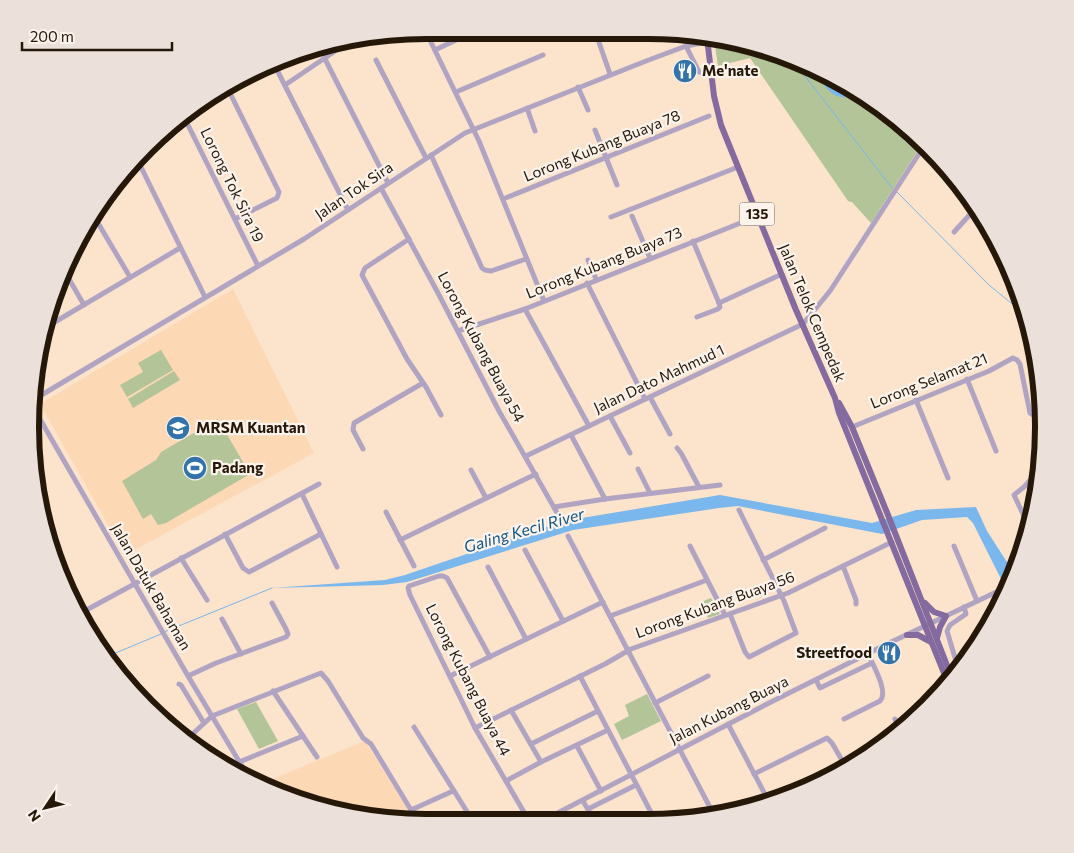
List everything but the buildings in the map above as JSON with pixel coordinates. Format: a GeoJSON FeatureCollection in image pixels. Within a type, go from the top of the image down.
{"type":"FeatureCollection","features":[{"type":"Feature","properties":{"kind":"main road","name":"Jalan Telok Cempedak"},"geometry":{"type":"LineString","coordinates":[[707,44],[718,116],[803,324],[835,398],[852,426],[885,516]]}},
{"type":"Feature","properties":{"kind":"main road","name":"Jalan Telok Cempedak"},"geometry":{"type":"LineString","coordinates":[[835,398],[839,413],[922,598],[928,625]]}},
{"type":"Feature","properties":{"kind":"main road","name":"Jalan Telok Cempedak"},"geometry":{"type":"LineString","coordinates":[[892,533],[892,542],[928,625]]}},
{"type":"Feature","properties":{"kind":"main road"},"geometry":{"type":"LineString","coordinates":[[907,634],[918,635],[935,641],[946,616],[934,612],[922,598]]}},
{"type":"Feature","properties":{"kind":"main road","name":"135"},"geometry":{"type":"LineString","coordinates":[[928,625],[949,671]]}},
{"type":"Feature","properties":{"kind":"main road","name":"135"},"geometry":{"type":"LineString","coordinates":[[935,641],[946,674]]}},
{"type":"Feature","properties":{"kind":"street"},"geometry":{"type":"LineString","coordinates":[[430,39],[474,129],[544,301]]}},
{"type":"Feature","properties":{"kind":"street"},"geometry":{"type":"LineString","coordinates":[[435,50],[458,39]]}},
{"type":"Feature","properties":{"kind":"street"},"geometry":{"type":"LineString","coordinates":[[598,39],[610,74]]}},
{"type":"Feature","properties":{"kind":"street","name":"Jalan Tok Sira"},"geometry":{"type":"LineString","coordinates":[[40,396],[304,239],[429,156],[474,129],[610,74],[699,42]]}},
{"type":"Feature","properties":{"kind":"street"},"geometry":{"type":"LineString","coordinates":[[686,46],[699,72],[711,74]]}},
{"type":"Feature","properties":{"kind":"street"},"geometry":{"type":"LineString","coordinates":[[285,85],[338,49]]}},
{"type":"Feature","properties":{"kind":"street"},"geometry":{"type":"LineString","coordinates":[[456,92],[543,55]]}},
{"type":"Feature","properties":{"kind":"street"},"geometry":{"type":"LineString","coordinates":[[324,59],[388,183]]}},
{"type":"Feature","properties":{"kind":"street"},"geometry":{"type":"LineString","coordinates":[[376,60],[429,156],[482,268],[491,272],[526,259]]}},
{"type":"Feature","properties":{"kind":"street"},"geometry":{"type":"LineString","coordinates":[[276,69],[348,210]]}},
{"type":"Feature","properties":{"kind":"street"},"geometry":{"type":"LineString","coordinates":[[578,87],[588,110]]}},
{"type":"Feature","properties":{"kind":"street"},"geometry":{"type":"LineString","coordinates":[[230,93],[279,192],[277,198],[235,220]]}},
{"type":"Feature","properties":{"kind":"street"},"geometry":{"type":"LineString","coordinates":[[526,108],[535,131]]}},
{"type":"Feature","properties":{"kind":"street","name":"Lorong Kubang Buaya 78"},"geometry":{"type":"LineString","coordinates":[[503,199],[709,116]]}},
{"type":"Feature","properties":{"kind":"street","name":"Lorong Tok Sira 19"},"geometry":{"type":"LineString","coordinates":[[186,122],[258,266]]}},
{"type":"Feature","properties":{"kind":"street"},"geometry":{"type":"LineString","coordinates":[[595,130],[617,185]]}},
{"type":"Feature","properties":{"kind":"street"},"geometry":{"type":"LineString","coordinates":[[803,324],[830,291],[921,151]]}},
{"type":"Feature","properties":{"kind":"street"},"geometry":{"type":"LineString","coordinates":[[139,166],[205,297]]}},
{"type":"Feature","properties":{"kind":"street"},"geometry":{"type":"LineString","coordinates":[[611,217],[738,167]]}},
{"type":"Feature","properties":{"kind":"street","name":"Lorong Kubang Buaya 54"},"geometry":{"type":"LineString","coordinates":[[381,188],[499,411],[560,518]]}},
{"type":"Feature","properties":{"kind":"street"},"geometry":{"type":"LineString","coordinates":[[954,232],[971,213]]}},
{"type":"Feature","properties":{"kind":"street"},"geometry":{"type":"LineString","coordinates":[[632,216],[650,258]]}},
{"type":"Feature","properties":{"kind":"street","name":"Lorong Kubang Buaya 73"},"geometry":{"type":"LineString","coordinates":[[458,331],[525,309],[596,279],[758,216]]}},
{"type":"Feature","properties":{"kind":"street"},"geometry":{"type":"LineString","coordinates":[[98,223],[130,277]]}},
{"type":"Feature","properties":{"kind":"street"},"geometry":{"type":"LineString","coordinates":[[409,239],[365,268],[362,275],[407,359],[441,415]]}},
{"type":"Feature","properties":{"kind":"street"},"geometry":{"type":"LineString","coordinates":[[693,241],[720,307],[697,317]]}},
{"type":"Feature","properties":{"kind":"street"},"geometry":{"type":"LineString","coordinates":[[53,323],[180,248]]}},
{"type":"Feature","properties":{"kind":"street"},"geometry":{"type":"LineString","coordinates":[[588,260],[596,279]]}},
{"type":"Feature","properties":{"kind":"street"},"geometry":{"type":"LineString","coordinates":[[719,303],[782,274]]}},
{"type":"Feature","properties":{"kind":"street"},"geometry":{"type":"LineString","coordinates":[[68,278],[84,305]]}},
{"type":"Feature","properties":{"kind":"street"},"geometry":{"type":"LineString","coordinates":[[587,283],[648,398],[670,434]]}},
{"type":"Feature","properties":{"kind":"street"},"geometry":{"type":"LineString","coordinates":[[525,309],[588,426]]}},
{"type":"Feature","properties":{"kind":"street","name":"Jalan Dato Mahmud 1"},"geometry":{"type":"LineString","coordinates":[[526,456],[803,324]]}},
{"type":"Feature","properties":{"kind":"street","name":"Lorong Selamat 21"},"geometry":{"type":"LineString","coordinates":[[852,426],[996,368],[1015,358],[1020,364],[1030,413],[1035,415]]}},
{"type":"Feature","properties":{"kind":"street"},"geometry":{"type":"LineString","coordinates":[[967,379],[996,451]]}},
{"type":"Feature","properties":{"kind":"street"},"geometry":{"type":"LineString","coordinates":[[363,449],[353,430],[354,423],[423,383]]}},
{"type":"Feature","properties":{"kind":"street"},"geometry":{"type":"LineString","coordinates":[[916,400],[948,478]]}},
{"type":"Feature","properties":{"kind":"street"},"geometry":{"type":"LineString","coordinates":[[610,416],[630,453]]}},
{"type":"Feature","properties":{"kind":"street","name":"Jalan Datuk Bahaman"},"geometry":{"type":"LineString","coordinates":[[39,419],[242,767]]}},
{"type":"Feature","properties":{"kind":"street"},"geometry":{"type":"LineString","coordinates":[[571,435],[605,499]]}},
{"type":"Feature","properties":{"kind":"street"},"geometry":{"type":"LineString","coordinates":[[677,448],[699,487]]}},
{"type":"Feature","properties":{"kind":"street"},"geometry":{"type":"LineString","coordinates":[[638,469],[650,494]]}},
{"type":"Feature","properties":{"kind":"street"},"geometry":{"type":"LineString","coordinates":[[471,470],[486,498]]}},
{"type":"Feature","properties":{"kind":"street"},"geometry":{"type":"LineString","coordinates":[[400,540],[536,474]]}},
{"type":"Feature","properties":{"kind":"street"},"geometry":{"type":"LineString","coordinates":[[1024,517],[1014,495],[1032,478]]}},
{"type":"Feature","properties":{"kind":"street"},"geometry":{"type":"LineString","coordinates":[[86,610],[319,484]]}},
{"type":"Feature","properties":{"kind":"street"},"geometry":{"type":"LineString","coordinates":[[554,507],[720,485]]}},
{"type":"Feature","properties":{"kind":"street"},"geometry":{"type":"LineString","coordinates":[[302,494],[337,567]]}},
{"type":"Feature","properties":{"kind":"street"},"geometry":{"type":"LineString","coordinates":[[690,546],[749,657],[796,633],[781,596],[739,510]]}},
{"type":"Feature","properties":{"kind":"street"},"geometry":{"type":"LineString","coordinates":[[386,512],[414,566]]}},
{"type":"Feature","properties":{"kind":"street"},"geometry":{"type":"LineString","coordinates":[[763,560],[825,528]]}},
{"type":"Feature","properties":{"kind":"street"},"geometry":{"type":"LineString","coordinates":[[225,534],[243,568],[249,572],[321,534]]}},
{"type":"Feature","properties":{"kind":"street"},"geometry":{"type":"LineString","coordinates":[[568,536],[710,809]]}},
{"type":"Feature","properties":{"kind":"street","name":"Lorong Kubang Buaya 56"},"geometry":{"type":"LineString","coordinates":[[476,728],[628,651],[781,596],[892,542]]}},
{"type":"Feature","properties":{"kind":"street"},"geometry":{"type":"LineString","coordinates":[[954,546],[977,601]]}},
{"type":"Feature","properties":{"kind":"street"},"geometry":{"type":"LineString","coordinates":[[525,550],[563,621]]}},
{"type":"Feature","properties":{"kind":"street"},"geometry":{"type":"LineString","coordinates":[[181,558],[207,600]]}},
{"type":"Feature","properties":{"kind":"street"},"geometry":{"type":"LineString","coordinates":[[843,566],[856,604]]}},
{"type":"Feature","properties":{"kind":"street"},"geometry":{"type":"LineString","coordinates":[[488,567],[526,639]]}},
{"type":"Feature","properties":{"kind":"street","name":"Lorong Kubang Buaya 44"},"geometry":{"type":"LineString","coordinates":[[490,657],[447,578],[439,576],[408,588],[476,728],[525,814]]}},
{"type":"Feature","properties":{"kind":"street"},"geometry":{"type":"LineString","coordinates":[[610,616],[707,580]]}},
{"type":"Feature","properties":{"kind":"street","name":"Jalan Kubang Buaya"},"geometry":{"type":"LineString","coordinates":[[557,814],[728,724],[907,634],[998,591]]}},
{"type":"Feature","properties":{"kind":"street"},"geometry":{"type":"LineString","coordinates":[[450,676],[603,602]]}},
{"type":"Feature","properties":{"kind":"street"},"geometry":{"type":"LineString","coordinates":[[188,676],[286,637],[288,634],[286,629],[272,603]]}},
{"type":"Feature","properties":{"kind":"street"},"geometry":{"type":"LineString","coordinates":[[956,661],[948,635],[948,628],[966,614],[964,607]]}},
{"type":"Feature","properties":{"kind":"street"},"geometry":{"type":"LineString","coordinates":[[222,619],[241,654]]}},
{"type":"Feature","properties":{"kind":"street"},"geometry":{"type":"LineString","coordinates":[[844,719],[883,698],[884,694],[880,681],[868,654]]}},
{"type":"Feature","properties":{"kind":"street"},"geometry":{"type":"LineString","coordinates":[[816,680],[820,688],[872,663]]}},
{"type":"Feature","properties":{"kind":"street"},"geometry":{"type":"LineString","coordinates":[[191,735],[212,716],[321,673],[328,681],[363,738],[371,744],[411,810],[410,813]]}},
{"type":"Feature","properties":{"kind":"street"},"geometry":{"type":"LineString","coordinates":[[580,676],[651,814]]}},
{"type":"Feature","properties":{"kind":"street"},"geometry":{"type":"LineString","coordinates":[[654,703],[708,676]]}},
{"type":"Feature","properties":{"kind":"street"},"geometry":{"type":"LineString","coordinates":[[179,684],[204,723]]}},
{"type":"Feature","properties":{"kind":"street"},"geometry":{"type":"LineString","coordinates":[[273,691],[317,757]]}},
{"type":"Feature","properties":{"kind":"street"},"geometry":{"type":"LineString","coordinates":[[512,710],[541,762]]}},
{"type":"Feature","properties":{"kind":"street"},"geometry":{"type":"LineString","coordinates":[[531,744],[598,711]]}},
{"type":"Feature","properties":{"kind":"street"},"geometry":{"type":"LineString","coordinates":[[895,719],[897,723]]}},
{"type":"Feature","properties":{"kind":"street"},"geometry":{"type":"LineString","coordinates":[[728,724],[766,796]]}},
{"type":"Feature","properties":{"kind":"street"},"geometry":{"type":"LineString","coordinates":[[414,727],[452,791],[468,814]]}},
{"type":"Feature","properties":{"kind":"street"},"geometry":{"type":"LineString","coordinates":[[506,780],[608,730]]}},
{"type":"Feature","properties":{"kind":"street"},"geometry":{"type":"LineString","coordinates":[[239,762],[303,736]]}},
{"type":"Feature","properties":{"kind":"street"},"geometry":{"type":"LineString","coordinates":[[754,774],[827,738],[842,761]]}},
{"type":"Feature","properties":{"kind":"street"},"geometry":{"type":"LineString","coordinates":[[577,746],[601,791]]}},
{"type":"Feature","properties":{"kind":"street"},"geometry":{"type":"LineString","coordinates":[[588,809],[636,786]]}},
{"type":"Feature","properties":{"kind":"street"},"geometry":{"type":"LineString","coordinates":[[411,810],[452,791]]}},
{"type":"Feature","properties":{"kind":"street"},"geometry":{"type":"LineString","coordinates":[[582,800],[591,814]]}},
{"type":"Feature","properties":{"kind":"shaded area","name":"MRSM Kuantan"},"geometry":{"type":"Polygon","coordinates":[[[233,289],[314,453],[125,555],[40,404],[233,289]]]}},
{"type":"Feature","properties":{"kind":"shaded area"},"geometry":{"type":"Polygon","coordinates":[[[365,741],[409,811],[401,813],[351,807],[302,794],[270,780],[365,741]]]}},
{"type":"Feature","properties":{"kind":"green space"},"geometry":{"type":"Polygon","coordinates":[[[715,45],[748,52],[796,68],[863,104],[884,119],[919,149],[871,223],[852,202],[848,201],[750,58],[718,66],[715,45]]]}},
{"type":"Feature","properties":{"kind":"green space"},"geometry":{"type":"Polygon","coordinates":[[[161,350],[173,370],[127,397],[120,385],[143,372],[138,363],[161,350]]]}},
{"type":"Feature","properties":{"kind":"green space"},"geometry":{"type":"Polygon","coordinates":[[[174,371],[180,380],[133,408],[128,399],[174,371]]]}},
{"type":"Feature","properties":{"kind":"green space","name":"Padang"},"geometry":{"type":"Polygon","coordinates":[[[218,419],[250,474],[166,523],[158,525],[151,514],[143,519],[122,481],[156,460],[161,452],[218,419]]]}},
{"type":"Feature","properties":{"kind":"green space"},"geometry":{"type":"Polygon","coordinates":[[[711,598],[720,614],[708,618],[701,602],[711,598]]]}},
{"type":"Feature","properties":{"kind":"green space"},"geometry":{"type":"Polygon","coordinates":[[[647,694],[661,721],[622,740],[614,724],[629,716],[625,705],[647,694]]]}},
{"type":"Feature","properties":{"kind":"green space"},"geometry":{"type":"Polygon","coordinates":[[[256,702],[278,741],[259,749],[237,709],[256,702]]]}},
{"type":"Feature","properties":{"kind":"water"},"geometry":{"type":"Polygon","coordinates":[[[822,80],[850,96],[837,96],[827,89],[822,80]]]}},
{"type":"Feature","properties":{"kind":"water"},"geometry":{"type":"Polygon","coordinates":[[[720,495],[872,523],[916,510],[976,507],[987,531],[1009,566],[1003,582],[973,523],[967,517],[922,520],[882,534],[738,506],[573,530],[407,582],[383,585],[272,588],[385,580],[405,575],[564,521],[720,495]]]}},
{"type":"Feature","properties":{"kind":"waterway"},"geometry":{"type":"LineString","coordinates":[[800,70],[892,188]]}},
{"type":"Feature","properties":{"kind":"waterway"},"geometry":{"type":"LineString","coordinates":[[897,192],[989,285],[1017,308]]}},
{"type":"Feature","properties":{"kind":"waterway","name":"Galing Kecil River"},"geometry":{"type":"LineString","coordinates":[[164,632],[272,588]]}},
{"type":"Feature","properties":{"kind":"waterway","name":"Galing Kecil River"},"geometry":{"type":"LineString","coordinates":[[113,654],[161,634]]}},
{"type":"Feature","properties":{"kind":"place","name":"Me'nate"},"geometry":{"type":"Point","coordinates":[685,71]}},
{"type":"Feature","properties":{"kind":"place","name":"MRSM Kuantan"},"geometry":{"type":"Point","coordinates":[178,428]}},
{"type":"Feature","properties":{"kind":"place","name":"Padang"},"geometry":{"type":"Point","coordinates":[195,468]}},
{"type":"Feature","properties":{"kind":"place","name":"Streetfood"},"geometry":{"type":"Point","coordinates":[889,653]}}]}
